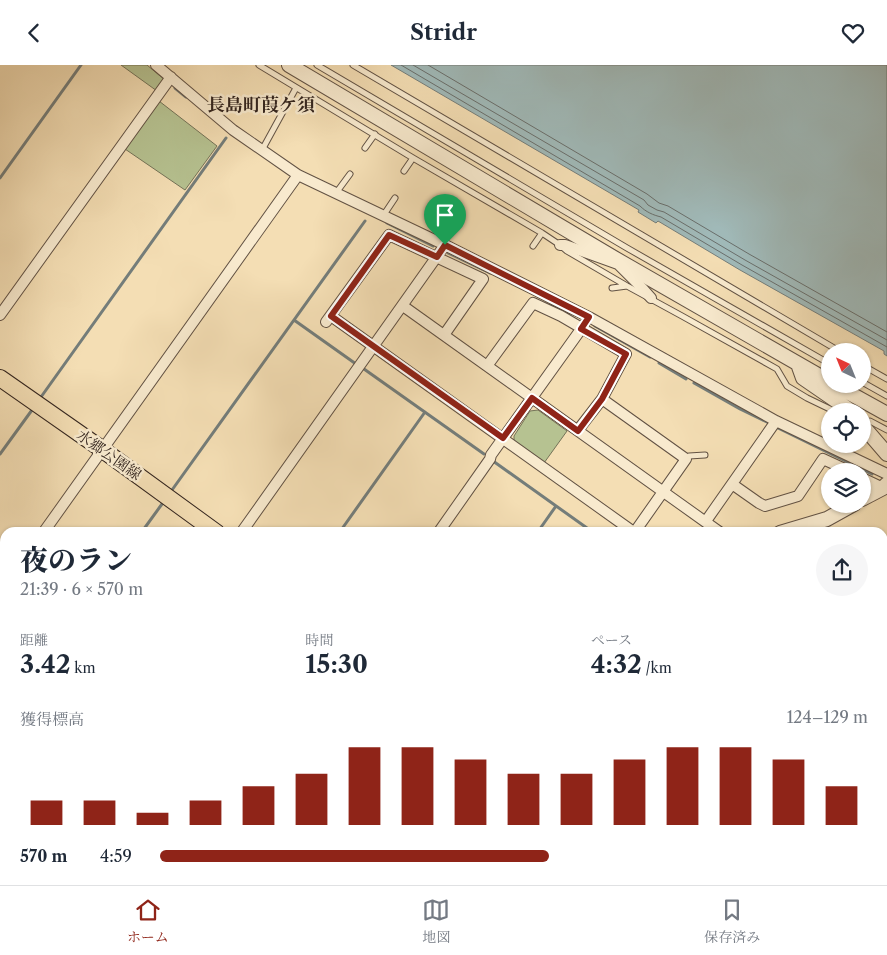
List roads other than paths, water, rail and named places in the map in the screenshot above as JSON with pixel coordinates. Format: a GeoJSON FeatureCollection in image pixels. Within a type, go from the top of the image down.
{"type":"FeatureCollection","features":[{"type":"Feature","properties":{"kind":"main road","name":"水郷公園線"},"geometry":{"type":"LineString","coordinates":[[0,378],[209,527]]}},
{"type":"Feature","properties":{"kind":"street"},"geometry":{"type":"LineString","coordinates":[[156,65],[233,130],[298,175],[445,245],[589,317],[886,482]]}},
{"type":"Feature","properties":{"kind":"street"},"geometry":{"type":"LineString","coordinates":[[289,65],[619,263],[821,377]]}},
{"type":"Feature","properties":{"kind":"street"},"geometry":{"type":"LineString","coordinates":[[0,315],[171,77]]}},
{"type":"Feature","properties":{"kind":"street"},"geometry":{"type":"LineString","coordinates":[[47,527],[298,175]]}},
{"type":"Feature","properties":{"kind":"street"},"geometry":{"type":"LineString","coordinates":[[444,335],[484,279],[389,235],[328,319],[374,346],[628,527]]}},
{"type":"Feature","properties":{"kind":"street"},"geometry":{"type":"LineString","coordinates":[[245,527],[445,245]]}},
{"type":"Feature","properties":{"kind":"street"},"geometry":{"type":"LineString","coordinates":[[560,245],[619,263],[651,298]]}},
{"type":"Feature","properties":{"kind":"street"},"geometry":{"type":"LineString","coordinates":[[488,366],[533,303],[561,316],[626,354],[602,399],[578,431]]}},
{"type":"Feature","properties":{"kind":"street"},"geometry":{"type":"LineString","coordinates":[[402,306],[714,527]]}},
{"type":"Feature","properties":{"kind":"street"},"geometry":{"type":"LineString","coordinates":[[442,527],[589,317]]}},
{"type":"Feature","properties":{"kind":"street"},"geometry":{"type":"LineString","coordinates":[[798,364],[803,378],[839,403]]}},
{"type":"Feature","properties":{"kind":"street"},"geometry":{"type":"LineString","coordinates":[[849,393],[887,414]]}},
{"type":"Feature","properties":{"kind":"street"},"geometry":{"type":"LineString","coordinates":[[602,399],[686,459],[638,527]]}},
{"type":"Feature","properties":{"kind":"street"},"geometry":{"type":"LineString","coordinates":[[706,521],[776,421]]}},
{"type":"Feature","properties":{"kind":"street"},"geometry":{"type":"LineString","coordinates":[[871,435],[887,454]]}},
{"type":"Feature","properties":{"kind":"street"},"geometry":{"type":"LineString","coordinates":[[732,484],[765,506],[798,496],[823,459],[832,463]]}},
{"type":"Feature","properties":{"kind":"street"},"geometry":{"type":"LineString","coordinates":[[871,479],[886,482]]}},
{"type":"Feature","properties":{"kind":"street"},"geometry":{"type":"LineString","coordinates":[[871,493],[886,482]]}},
{"type":"Feature","properties":{"kind":"street"},"geometry":{"type":"LineString","coordinates":[[800,527],[827,519],[838,513]]}},
{"type":"Feature","properties":{"kind":"lane"},"geometry":{"type":"LineString","coordinates":[[259,65],[542,233],[567,251],[627,287],[651,298],[777,369],[787,387],[821,405]]}},
{"type":"Feature","properties":{"kind":"lane"},"geometry":{"type":"LineString","coordinates":[[317,65],[627,248],[821,359]]}},
{"type":"Feature","properties":{"kind":"lane"},"geometry":{"type":"LineString","coordinates":[[353,65],[825,343]]}},
{"type":"Feature","properties":{"kind":"lane"},"geometry":{"type":"LineString","coordinates":[[262,150],[296,88]]}},
{"type":"Feature","properties":{"kind":"lane"},"geometry":{"type":"LineString","coordinates":[[366,148],[375,134]]}},
{"type":"Feature","properties":{"kind":"lane"},"geometry":{"type":"LineString","coordinates":[[404,171],[413,158]]}},
{"type":"Feature","properties":{"kind":"lane"},"geometry":{"type":"LineString","coordinates":[[336,193],[350,174]]}},
{"type":"Feature","properties":{"kind":"lane"},"geometry":{"type":"LineString","coordinates":[[383,216],[394,199]]}},
{"type":"Feature","properties":{"kind":"lane"},"geometry":{"type":"LineString","coordinates":[[533,246],[542,233]]}},
{"type":"Feature","properties":{"kind":"lane"},"geometry":{"type":"LineString","coordinates":[[612,288],[627,287]]}},
{"type":"Feature","properties":{"kind":"lane"},"geometry":{"type":"LineString","coordinates":[[871,370],[887,379]]}},
{"type":"Feature","properties":{"kind":"lane"},"geometry":{"type":"LineString","coordinates":[[871,387],[887,396]]}},
{"type":"Feature","properties":{"kind":"lane"},"geometry":{"type":"LineString","coordinates":[[871,422],[887,430]]}},
{"type":"Feature","properties":{"kind":"lane"},"geometry":{"type":"LineString","coordinates":[[686,459],[689,456],[705,455]]}},
{"type":"Feature","properties":{"kind":"water"},"geometry":{"type":"Polygon","coordinates":[[[391,65],[887,65],[887,356],[884,354],[884,351],[871,343],[740,270],[658,221],[656,223],[638,212],[639,210],[391,65]]]}},
{"type":"Feature","properties":{"kind":"waterway"},"geometry":{"type":"LineString","coordinates":[[0,178],[81,65]]}},
{"type":"Feature","properties":{"kind":"waterway"},"geometry":{"type":"LineString","coordinates":[[175,88],[186,97]]}},
{"type":"Feature","properties":{"kind":"waterway"},"geometry":{"type":"LineString","coordinates":[[41,397],[226,138]]}},
{"type":"Feature","properties":{"kind":"waterway"},"geometry":{"type":"LineString","coordinates":[[172,490],[365,221]]}},
{"type":"Feature","properties":{"kind":"waterway"},"geometry":{"type":"LineString","coordinates":[[387,223],[433,246]]}},
{"type":"Feature","properties":{"kind":"waterway"},"geometry":{"type":"LineString","coordinates":[[448,253],[490,273]]}},
{"type":"Feature","properties":{"kind":"waterway"},"geometry":{"type":"LineString","coordinates":[[294,320],[356,364]]}},
{"type":"Feature","properties":{"kind":"waterway"},"geometry":{"type":"LineString","coordinates":[[595,326],[650,357]]}},
{"type":"Feature","properties":{"kind":"waterway"},"geometry":{"type":"LineString","coordinates":[[659,363],[686,379]]}},
{"type":"Feature","properties":{"kind":"waterway"},"geometry":{"type":"LineString","coordinates":[[364,369],[484,454]]}},
{"type":"Feature","properties":{"kind":"waterway"},"geometry":{"type":"LineString","coordinates":[[694,383],[769,423]]}},
{"type":"Feature","properties":{"kind":"waterway"},"geometry":{"type":"LineString","coordinates":[[0,454],[32,410]]}},
{"type":"Feature","properties":{"kind":"waterway"},"geometry":{"type":"LineString","coordinates":[[343,527],[425,412]]}},
{"type":"Feature","properties":{"kind":"waterway"},"geometry":{"type":"LineString","coordinates":[[778,428],[872,474]]}},
{"type":"Feature","properties":{"kind":"waterway"},"geometry":{"type":"LineString","coordinates":[[493,461],[586,527]]}},
{"type":"Feature","properties":{"kind":"waterway"},"geometry":{"type":"LineString","coordinates":[[145,527],[162,504]]}},
{"type":"Feature","properties":{"kind":"waterway"},"geometry":{"type":"LineString","coordinates":[[541,527],[556,506]]}},
{"type":"Feature","properties":{"kind":"district","name":"長島町葭ケ須"},"geometry":{"type":"Point","coordinates":[261,105]}}]}
